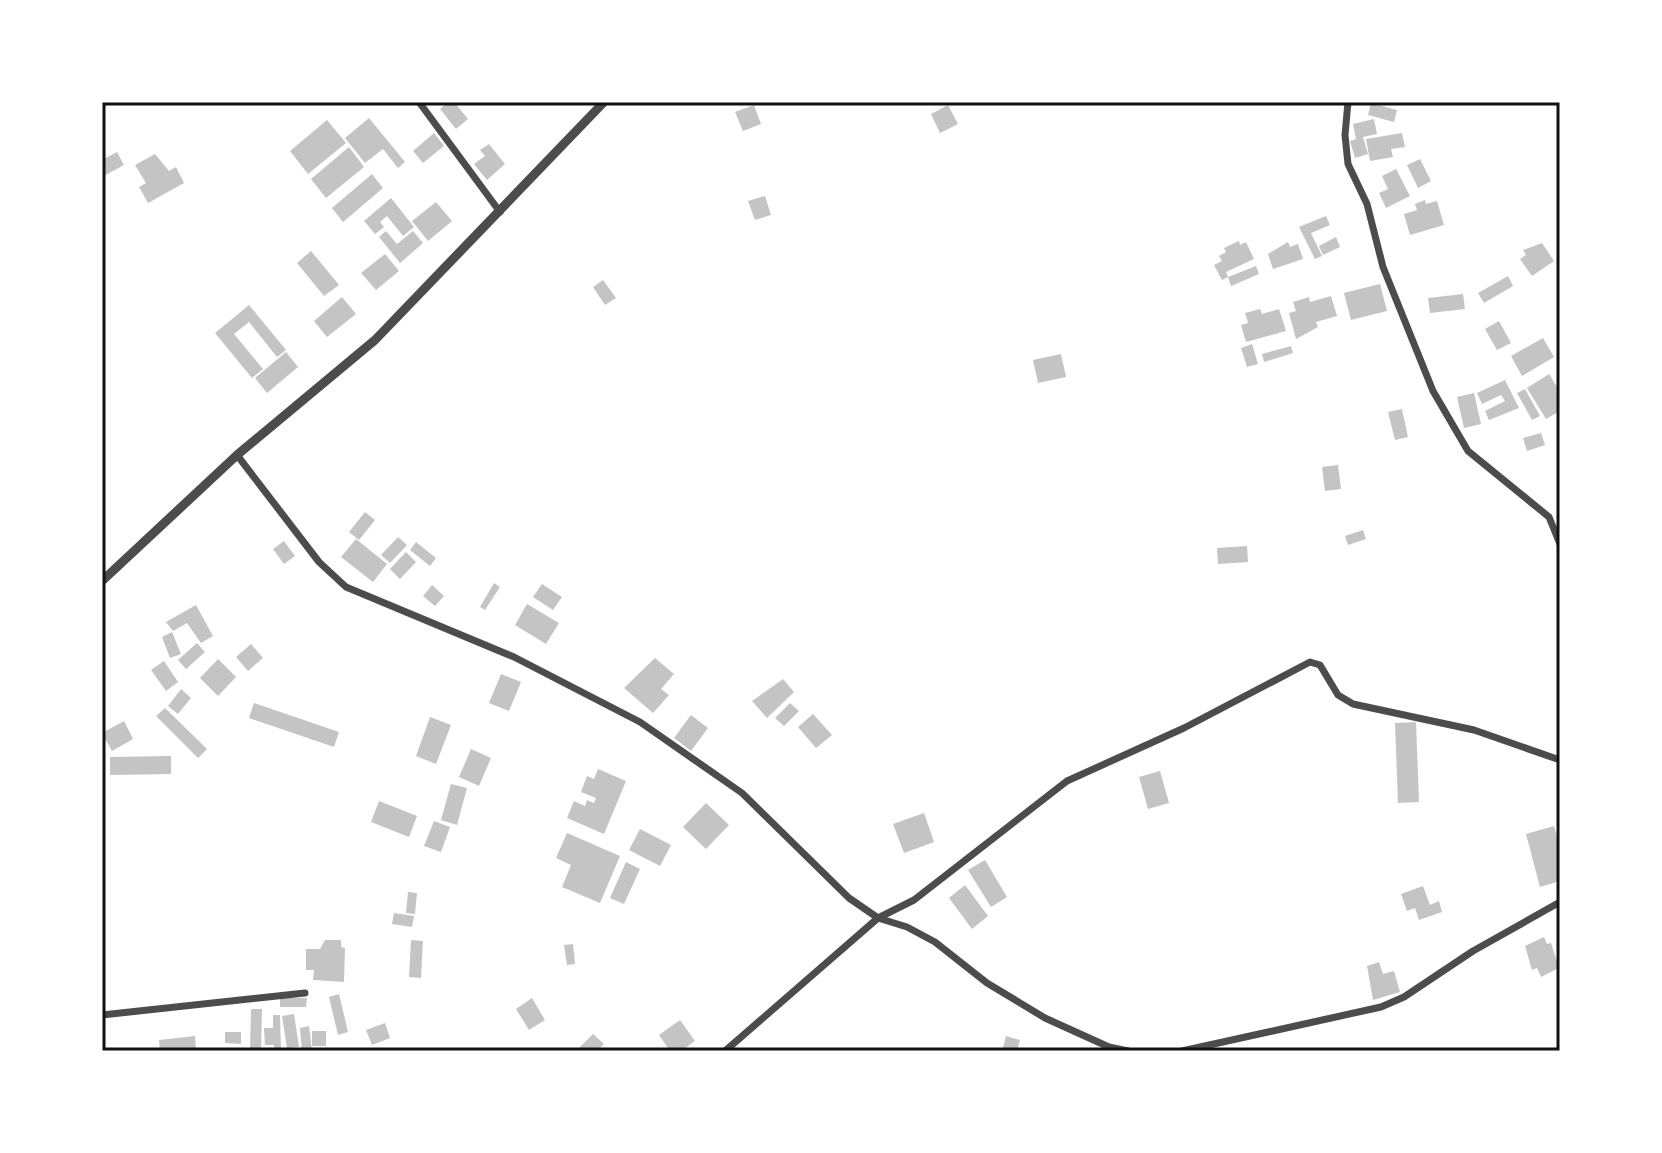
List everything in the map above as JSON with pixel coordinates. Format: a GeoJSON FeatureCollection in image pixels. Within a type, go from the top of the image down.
{"type":"FeatureCollection","features":[{"type":"Feature","properties":{"kind":"street"},"geometry":{"type":"LineString","coordinates":[[419,102],[500,212]]}},
{"type":"Feature","properties":{"kind":"street"},"geometry":{"type":"LineString","coordinates":[[102,581],[237,455],[375,340],[604,102]]}},
{"type":"Feature","properties":{"kind":"street"},"geometry":{"type":"LineString","coordinates":[[1348,102],[1345,135],[1348,164],[1367,204],[1383,267],[1433,391],[1468,451],[1549,517],[1560,544]]}},
{"type":"Feature","properties":{"kind":"street"},"geometry":{"type":"LineString","coordinates":[[237,455],[319,562],[346,587],[514,657],[640,722],[742,793],[849,898],[878,918],[907,927],[935,942],[987,983],[1045,1018],[1109,1047],[1128,1051]]}},
{"type":"Feature","properties":{"kind":"street"},"geometry":{"type":"LineString","coordinates":[[725,1051],[878,918],[914,900],[1067,781],[1184,728],[1310,662],[1320,665],[1338,695],[1353,704],[1474,730],[1560,760]]}},
{"type":"Feature","properties":{"kind":"street"},"geometry":{"type":"LineString","coordinates":[[1182,1051],[1381,1007],[1404,997],[1473,951],[1560,902]]}},
{"type":"Feature","properties":{"kind":"street"},"geometry":{"type":"LineString","coordinates":[[102,1015],[305,993]]}},
{"type":"Feature","properties":{"kind":"building"},"geometry":{"type":"Polygon","coordinates":[[[448,102],[454,102],[468,119],[456,129],[440,109],[448,102]]]}},
{"type":"Feature","properties":{"kind":"building"},"geometry":{"type":"Polygon","coordinates":[[[1371,103],[1397,110],[1394,122],[1368,115],[1371,103]]]}},
{"type":"Feature","properties":{"kind":"building"},"geometry":{"type":"Polygon","coordinates":[[[754,105],[761,124],[743,131],[735,112],[754,105]]]}},
{"type":"Feature","properties":{"kind":"building"},"geometry":{"type":"Polygon","coordinates":[[[948,105],[958,124],[940,133],[931,114],[948,105]]]}},
{"type":"Feature","properties":{"kind":"building"},"geometry":{"type":"Polygon","coordinates":[[[369,118],[405,162],[398,168],[383,149],[365,163],[345,138],[369,118]]]}},
{"type":"Feature","properties":{"kind":"building"},"geometry":{"type":"Polygon","coordinates":[[[1374,119],[1377,134],[1363,137],[1368,154],[1355,158],[1350,141],[1356,139],[1353,124],[1374,119]]]}},
{"type":"Feature","properties":{"kind":"building"},"geometry":{"type":"Polygon","coordinates":[[[327,120],[346,143],[308,174],[290,151],[327,120]]]}},
{"type":"Feature","properties":{"kind":"building"},"geometry":{"type":"Polygon","coordinates":[[[434,133],[444,146],[423,163],[413,151],[434,133]]]}},
{"type":"Feature","properties":{"kind":"building"},"geometry":{"type":"Polygon","coordinates":[[[1402,133],[1405,147],[1391,149],[1393,157],[1370,161],[1366,139],[1402,133]]]}},
{"type":"Feature","properties":{"kind":"building"},"geometry":{"type":"Polygon","coordinates":[[[489,144],[505,164],[487,180],[474,164],[485,156],[480,150],[489,144]]]}},
{"type":"Feature","properties":{"kind":"building"},"geometry":{"type":"Polygon","coordinates":[[[349,147],[364,167],[326,198],[311,179],[349,147]]]}},
{"type":"Feature","properties":{"kind":"building"},"geometry":{"type":"Polygon","coordinates":[[[117,152],[124,165],[102,177],[102,160],[117,152]]]}},
{"type":"Feature","properties":{"kind":"building"},"geometry":{"type":"Polygon","coordinates":[[[155,154],[169,171],[176,167],[184,183],[148,203],[139,187],[146,183],[135,165],[155,154]]]}},
{"type":"Feature","properties":{"kind":"building"},"geometry":{"type":"Polygon","coordinates":[[[1420,159],[1431,181],[1418,188],[1407,165],[1420,159]]]}},
{"type":"Feature","properties":{"kind":"building"},"geometry":{"type":"Polygon","coordinates":[[[1396,169],[1410,196],[1386,208],[1379,193],[1388,189],[1382,176],[1396,169]]]}},
{"type":"Feature","properties":{"kind":"building"},"geometry":{"type":"Polygon","coordinates":[[[372,174],[383,188],[343,222],[332,208],[372,174]]]}},
{"type":"Feature","properties":{"kind":"building"},"geometry":{"type":"Polygon","coordinates":[[[765,196],[771,215],[755,220],[748,201],[765,196]]]}},
{"type":"Feature","properties":{"kind":"building"},"geometry":{"type":"Polygon","coordinates":[[[391,198],[414,227],[403,236],[387,216],[380,222],[384,227],[375,234],[364,221],[391,198]]]}},
{"type":"Feature","properties":{"kind":"building"},"geometry":{"type":"Polygon","coordinates":[[[1425,200],[1426,204],[1437,201],[1444,225],[1410,235],[1404,214],[1417,210],[1415,204],[1425,200]]]}},
{"type":"Feature","properties":{"kind":"building"},"geometry":{"type":"Polygon","coordinates":[[[436,202],[452,221],[428,241],[412,221],[436,202]]]}},
{"type":"Feature","properties":{"kind":"building"},"geometry":{"type":"Polygon","coordinates":[[[1326,216],[1330,225],[1311,233],[1322,256],[1315,259],[1299,227],[1326,216]]]}},
{"type":"Feature","properties":{"kind":"building"},"geometry":{"type":"Polygon","coordinates":[[[386,231],[397,244],[413,231],[423,243],[400,263],[379,237],[386,231]]]}},
{"type":"Feature","properties":{"kind":"building"},"geometry":{"type":"Polygon","coordinates":[[[1336,237],[1340,247],[1323,255],[1319,246],[1336,237]]]}},
{"type":"Feature","properties":{"kind":"building"},"geometry":{"type":"Polygon","coordinates":[[[1239,241],[1240,245],[1246,242],[1254,259],[1226,272],[1228,277],[1222,280],[1214,265],[1222,261],[1219,256],[1226,252],[1224,248],[1239,241]]]}},
{"type":"Feature","properties":{"kind":"building"},"geometry":{"type":"Polygon","coordinates":[[[1288,242],[1290,247],[1298,244],[1303,259],[1273,269],[1268,254],[1288,242]]]}},
{"type":"Feature","properties":{"kind":"building"},"geometry":{"type":"Polygon","coordinates":[[[1542,243],[1554,261],[1532,276],[1520,259],[1526,255],[1523,250],[1542,243]]]}},
{"type":"Feature","properties":{"kind":"building"},"geometry":{"type":"Polygon","coordinates":[[[311,251],[339,285],[324,296],[297,263],[311,251]]]}},
{"type":"Feature","properties":{"kind":"building"},"geometry":{"type":"Polygon","coordinates":[[[385,254],[399,271],[376,290],[361,273],[385,254]]]}},
{"type":"Feature","properties":{"kind":"building"},"geometry":{"type":"Polygon","coordinates":[[[1256,266],[1259,274],[1231,286],[1228,277],[1256,266]]]}},
{"type":"Feature","properties":{"kind":"building"},"geometry":{"type":"Polygon","coordinates":[[[1508,276],[1513,286],[1484,303],[1478,293],[1508,276]]]}},
{"type":"Feature","properties":{"kind":"building"},"geometry":{"type":"Polygon","coordinates":[[[603,280],[616,298],[605,305],[593,287],[603,280]]]}},
{"type":"Feature","properties":{"kind":"building"},"geometry":{"type":"Polygon","coordinates":[[[1380,284],[1387,311],[1351,320],[1344,293],[1380,284]]]}},
{"type":"Feature","properties":{"kind":"building"},"geometry":{"type":"Polygon","coordinates":[[[1463,294],[1465,309],[1430,313],[1428,298],[1463,294]]]}},
{"type":"Feature","properties":{"kind":"building"},"geometry":{"type":"Polygon","coordinates":[[[1331,296],[1337,316],[1316,322],[1318,327],[1296,339],[1289,313],[1296,311],[1293,302],[1309,297],[1310,302],[1331,296]]]}},
{"type":"Feature","properties":{"kind":"building"},"geometry":{"type":"Polygon","coordinates":[[[342,297],[356,314],[327,337],[314,321],[342,297]]]}},
{"type":"Feature","properties":{"kind":"building"},"geometry":{"type":"Polygon","coordinates":[[[249,305],[286,350],[277,357],[249,322],[234,334],[263,369],[252,378],[215,333],[249,305]]]}},
{"type":"Feature","properties":{"kind":"building"},"geometry":{"type":"Polygon","coordinates":[[[1260,309],[1262,314],[1279,309],[1286,331],[1246,342],[1241,325],[1248,323],[1245,313],[1260,309]]]}},
{"type":"Feature","properties":{"kind":"building"},"geometry":{"type":"Polygon","coordinates":[[[1499,321],[1511,343],[1497,350],[1485,329],[1499,321]]]}},
{"type":"Feature","properties":{"kind":"building"},"geometry":{"type":"Polygon","coordinates":[[[1543,338],[1554,357],[1522,376],[1511,356],[1543,338]]]}},
{"type":"Feature","properties":{"kind":"building"},"geometry":{"type":"Polygon","coordinates":[[[1252,344],[1258,364],[1247,367],[1241,348],[1252,344]]]}},
{"type":"Feature","properties":{"kind":"building"},"geometry":{"type":"Polygon","coordinates":[[[1291,346],[1293,353],[1264,362],[1262,354],[1291,346]]]}},
{"type":"Feature","properties":{"kind":"building"},"geometry":{"type":"Polygon","coordinates":[[[286,352],[298,367],[267,393],[255,378],[286,352]]]}},
{"type":"Feature","properties":{"kind":"building"},"geometry":{"type":"Polygon","coordinates":[[[1061,354],[1066,377],[1038,383],[1033,360],[1061,354]]]}},
{"type":"Feature","properties":{"kind":"building"},"geometry":{"type":"Polygon","coordinates":[[[1549,374],[1557,387],[1560,386],[1560,411],[1546,419],[1527,388],[1549,374]]]}},
{"type":"Feature","properties":{"kind":"building"},"geometry":{"type":"Polygon","coordinates":[[[1505,380],[1519,408],[1489,420],[1485,411],[1505,401],[1501,395],[1482,404],[1477,393],[1505,380]]]}},
{"type":"Feature","properties":{"kind":"building"},"geometry":{"type":"Polygon","coordinates":[[[1525,389],[1540,416],[1532,420],[1517,393],[1525,389]]]}},
{"type":"Feature","properties":{"kind":"building"},"geometry":{"type":"Polygon","coordinates":[[[1474,393],[1481,424],[1464,428],[1457,397],[1474,393]]]}},
{"type":"Feature","properties":{"kind":"building"},"geometry":{"type":"Polygon","coordinates":[[[1402,409],[1408,437],[1395,440],[1388,412],[1402,409]]]}},
{"type":"Feature","properties":{"kind":"building"},"geometry":{"type":"Polygon","coordinates":[[[1541,433],[1545,445],[1527,451],[1523,438],[1541,433]]]}},
{"type":"Feature","properties":{"kind":"building"},"geometry":{"type":"Polygon","coordinates":[[[1338,465],[1341,489],[1325,491],[1322,467],[1338,465]]]}},
{"type":"Feature","properties":{"kind":"building"},"geometry":{"type":"Polygon","coordinates":[[[365,512],[375,520],[359,540],[349,532],[365,512]]]}},
{"type":"Feature","properties":{"kind":"building"},"geometry":{"type":"Polygon","coordinates":[[[1363,530],[1366,539],[1348,545],[1345,536],[1363,530]]]}},
{"type":"Feature","properties":{"kind":"building"},"geometry":{"type":"Polygon","coordinates":[[[398,537],[407,545],[390,563],[381,555],[398,537]]]}},
{"type":"Feature","properties":{"kind":"building"},"geometry":{"type":"Polygon","coordinates":[[[356,539],[387,564],[373,582],[341,557],[356,539]]]}},
{"type":"Feature","properties":{"kind":"building"},"geometry":{"type":"Polygon","coordinates":[[[284,541],[295,556],[284,564],[273,549],[284,541]]]}},
{"type":"Feature","properties":{"kind":"building"},"geometry":{"type":"Polygon","coordinates":[[[416,542],[436,558],[430,566],[410,550],[416,542]]]}},
{"type":"Feature","properties":{"kind":"building"},"geometry":{"type":"Polygon","coordinates":[[[1247,546],[1248,562],[1218,564],[1217,548],[1247,546]]]}},
{"type":"Feature","properties":{"kind":"building"},"geometry":{"type":"Polygon","coordinates":[[[406,552],[416,562],[400,579],[390,569],[406,552]]]}},
{"type":"Feature","properties":{"kind":"building"},"geometry":{"type":"Polygon","coordinates":[[[494,583],[500,587],[485,610],[480,607],[494,583]]]}},
{"type":"Feature","properties":{"kind":"building"},"geometry":{"type":"Polygon","coordinates":[[[542,584],[562,597],[553,610],[533,597],[542,584]]]}},
{"type":"Feature","properties":{"kind":"building"},"geometry":{"type":"Polygon","coordinates":[[[432,585],[444,596],[435,606],[423,596],[432,585]]]}},
{"type":"Feature","properties":{"kind":"building"},"geometry":{"type":"Polygon","coordinates":[[[527,604],[559,623],[546,644],[515,625],[527,604]]]}},
{"type":"Feature","properties":{"kind":"building"},"geometry":{"type":"Polygon","coordinates":[[[196,605],[213,636],[201,643],[187,623],[173,631],[166,622],[196,605]]]}},
{"type":"Feature","properties":{"kind":"building"},"geometry":{"type":"Polygon","coordinates":[[[172,632],[181,654],[170,658],[162,637],[172,632]]]}},
{"type":"Feature","properties":{"kind":"building"},"geometry":{"type":"Polygon","coordinates":[[[197,643],[205,652],[186,669],[178,660],[197,643]]]}},
{"type":"Feature","properties":{"kind":"building"},"geometry":{"type":"Polygon","coordinates":[[[251,644],[263,658],[248,671],[236,657],[251,644]]]}},
{"type":"Feature","properties":{"kind":"building"},"geometry":{"type":"Polygon","coordinates":[[[655,658],[674,674],[661,689],[669,695],[653,713],[624,688],[655,658]]]}},
{"type":"Feature","properties":{"kind":"building"},"geometry":{"type":"Polygon","coordinates":[[[218,659],[236,677],[218,696],[200,678],[218,659]]]}},
{"type":"Feature","properties":{"kind":"building"},"geometry":{"type":"Polygon","coordinates":[[[164,661],[178,682],[166,691],[151,670],[164,661]]]}},
{"type":"Feature","properties":{"kind":"building"},"geometry":{"type":"Polygon","coordinates":[[[501,674],[521,682],[509,711],[489,703],[501,674]]]}},
{"type":"Feature","properties":{"kind":"building"},"geometry":{"type":"Polygon","coordinates":[[[783,679],[794,692],[767,718],[752,701],[783,679]]]}},
{"type":"Feature","properties":{"kind":"building"},"geometry":{"type":"Polygon","coordinates":[[[181,689],[191,698],[178,714],[168,706],[181,689]]]}},
{"type":"Feature","properties":{"kind":"building"},"geometry":{"type":"Polygon","coordinates":[[[254,703],[339,732],[334,747],[249,718],[254,703]]]}},
{"type":"Feature","properties":{"kind":"building"},"geometry":{"type":"Polygon","coordinates":[[[790,703],[799,711],[784,726],[775,718],[790,703]]]}},
{"type":"Feature","properties":{"kind":"building"},"geometry":{"type":"Polygon","coordinates":[[[165,708],[207,749],[198,758],[156,716],[165,708]]]}},
{"type":"Feature","properties":{"kind":"building"},"geometry":{"type":"Polygon","coordinates":[[[813,714],[832,735],[816,748],[798,727],[813,714]]]}},
{"type":"Feature","properties":{"kind":"building"},"geometry":{"type":"Polygon","coordinates":[[[691,715],[708,728],[691,751],[674,738],[691,715]]]}},
{"type":"Feature","properties":{"kind":"building"},"geometry":{"type":"Polygon","coordinates":[[[430,717],[451,725],[436,764],[416,756],[430,717]]]}},
{"type":"Feature","properties":{"kind":"building"},"geometry":{"type":"Polygon","coordinates":[[[124,721],[133,739],[112,751],[102,733],[124,721]]]}},
{"type":"Feature","properties":{"kind":"building"},"geometry":{"type":"Polygon","coordinates":[[[1416,722],[1419,802],[1398,803],[1395,723],[1416,722]]]}},
{"type":"Feature","properties":{"kind":"building"},"geometry":{"type":"Polygon","coordinates":[[[471,749],[491,758],[479,786],[459,777],[471,749]]]}},
{"type":"Feature","properties":{"kind":"building"},"geometry":{"type":"Polygon","coordinates":[[[171,756],[171,774],[110,775],[110,757],[171,756]]]}},
{"type":"Feature","properties":{"kind":"building"},"geometry":{"type":"Polygon","coordinates":[[[598,769],[626,781],[604,834],[567,818],[574,801],[585,806],[587,800],[594,803],[596,798],[581,792],[587,776],[594,779],[598,769]]]}},
{"type":"Feature","properties":{"kind":"building"},"geometry":{"type":"Polygon","coordinates":[[[1160,771],[1169,803],[1148,809],[1139,777],[1160,771]]]}},
{"type":"Feature","properties":{"kind":"building"},"geometry":{"type":"Polygon","coordinates":[[[451,784],[467,788],[457,825],[441,820],[451,784]]]}},
{"type":"Feature","properties":{"kind":"building"},"geometry":{"type":"Polygon","coordinates":[[[379,801],[417,816],[409,837],[371,822],[379,801]]]}},
{"type":"Feature","properties":{"kind":"building"},"geometry":{"type":"Polygon","coordinates":[[[706,803],[729,825],[706,849],[683,827],[706,803]]]}},
{"type":"Feature","properties":{"kind":"building"},"geometry":{"type":"Polygon","coordinates":[[[924,813],[934,842],[904,853],[893,824],[924,813]]]}},
{"type":"Feature","properties":{"kind":"building"},"geometry":{"type":"Polygon","coordinates":[[[434,821],[450,827],[441,852],[424,846],[434,821]]]}},
{"type":"Feature","properties":{"kind":"building"},"geometry":{"type":"Polygon","coordinates":[[[1554,826],[1560,848],[1560,881],[1540,887],[1526,834],[1554,826]]]}},
{"type":"Feature","properties":{"kind":"building"},"geometry":{"type":"Polygon","coordinates":[[[640,829],[671,845],[660,866],[629,850],[640,829]]]}},
{"type":"Feature","properties":{"kind":"building"},"geometry":{"type":"Polygon","coordinates":[[[567,833],[620,856],[600,903],[562,887],[571,865],[556,858],[567,833]]]}},
{"type":"Feature","properties":{"kind":"building"},"geometry":{"type":"Polygon","coordinates":[[[985,860],[1007,897],[991,907],[968,870],[985,860]]]}},
{"type":"Feature","properties":{"kind":"building"},"geometry":{"type":"Polygon","coordinates":[[[626,862],[640,869],[624,904],[610,898],[626,862]]]}},
{"type":"Feature","properties":{"kind":"building"},"geometry":{"type":"Polygon","coordinates":[[[965,885],[988,916],[972,929],[949,898],[965,885]]]}},
{"type":"Feature","properties":{"kind":"building"},"geometry":{"type":"Polygon","coordinates":[[[1423,886],[1430,905],[1439,901],[1442,912],[1419,920],[1415,908],[1407,911],[1401,894],[1423,886]]]}},
{"type":"Feature","properties":{"kind":"building"},"geometry":{"type":"Polygon","coordinates":[[[408,892],[417,893],[415,914],[406,913],[408,892]]]}},
{"type":"Feature","properties":{"kind":"building"},"geometry":{"type":"Polygon","coordinates":[[[394,913],[414,916],[412,927],[392,924],[394,913]]]}},
{"type":"Feature","properties":{"kind":"building"},"geometry":{"type":"Polygon","coordinates":[[[1544,937],[1547,944],[1551,943],[1559,968],[1541,977],[1537,968],[1532,970],[1525,946],[1544,937]]]}},
{"type":"Feature","properties":{"kind":"building"},"geometry":{"type":"Polygon","coordinates":[[[325,940],[341,940],[341,947],[345,948],[344,982],[313,980],[314,970],[306,970],[306,949],[320,949],[325,940]]]}},
{"type":"Feature","properties":{"kind":"building"},"geometry":{"type":"Polygon","coordinates":[[[411,940],[423,941],[421,978],[409,977],[411,940]]]}},
{"type":"Feature","properties":{"kind":"building"},"geometry":{"type":"Polygon","coordinates":[[[573,944],[575,964],[567,965],[564,945],[573,944]]]}},
{"type":"Feature","properties":{"kind":"building"},"geometry":{"type":"Polygon","coordinates":[[[1379,962],[1383,974],[1394,971],[1400,992],[1373,1000],[1367,966],[1379,962]]]}},
{"type":"Feature","properties":{"kind":"building"},"geometry":{"type":"Polygon","coordinates":[[[339,994],[348,1032],[338,1035],[329,997],[339,994]]]}},
{"type":"Feature","properties":{"kind":"building"},"geometry":{"type":"Polygon","coordinates":[[[280,998],[307,998],[306,1007],[280,1007],[280,998]]]}},
{"type":"Feature","properties":{"kind":"building"},"geometry":{"type":"Polygon","coordinates":[[[532,998],[545,1020],[529,1030],[516,1009],[532,998]]]}},
{"type":"Feature","properties":{"kind":"building"},"geometry":{"type":"Polygon","coordinates":[[[251,1009],[262,1009],[261,1050],[250,1050],[251,1009]]]}},
{"type":"Feature","properties":{"kind":"building"},"geometry":{"type":"Polygon","coordinates":[[[294,1014],[299,1047],[287,1048],[282,1016],[294,1014]]]}},
{"type":"Feature","properties":{"kind":"building"},"geometry":{"type":"Polygon","coordinates":[[[273,1015],[280,1015],[281,1051],[274,1051],[274,1045],[265,1045],[264,1028],[273,1028],[273,1015]]]}},
{"type":"Feature","properties":{"kind":"building"},"geometry":{"type":"Polygon","coordinates":[[[680,1020],[695,1041],[681,1051],[670,1051],[659,1035],[680,1020]]]}},
{"type":"Feature","properties":{"kind":"building"},"geometry":{"type":"Polygon","coordinates":[[[385,1023],[390,1038],[372,1045],[366,1030],[385,1023]]]}},
{"type":"Feature","properties":{"kind":"building"},"geometry":{"type":"Polygon","coordinates":[[[309,1026],[312,1051],[302,1051],[300,1028],[309,1026]]]}},
{"type":"Feature","properties":{"kind":"building"},"geometry":{"type":"Polygon","coordinates":[[[312,1031],[326,1031],[326,1046],[312,1046],[312,1031]]]}},
{"type":"Feature","properties":{"kind":"building"},"geometry":{"type":"Polygon","coordinates":[[[225,1032],[241,1032],[241,1044],[225,1043],[225,1032]]]}},
{"type":"Feature","properties":{"kind":"building"},"geometry":{"type":"Polygon","coordinates":[[[593,1034],[604,1044],[597,1051],[576,1051],[593,1034]]]}},
{"type":"Feature","properties":{"kind":"building"},"geometry":{"type":"Polygon","coordinates":[[[195,1036],[196,1051],[160,1051],[159,1040],[195,1036]]]}},
{"type":"Feature","properties":{"kind":"building"},"geometry":{"type":"Polygon","coordinates":[[[1006,1036],[1020,1040],[1017,1051],[1002,1051],[1006,1036]]]}}]}
